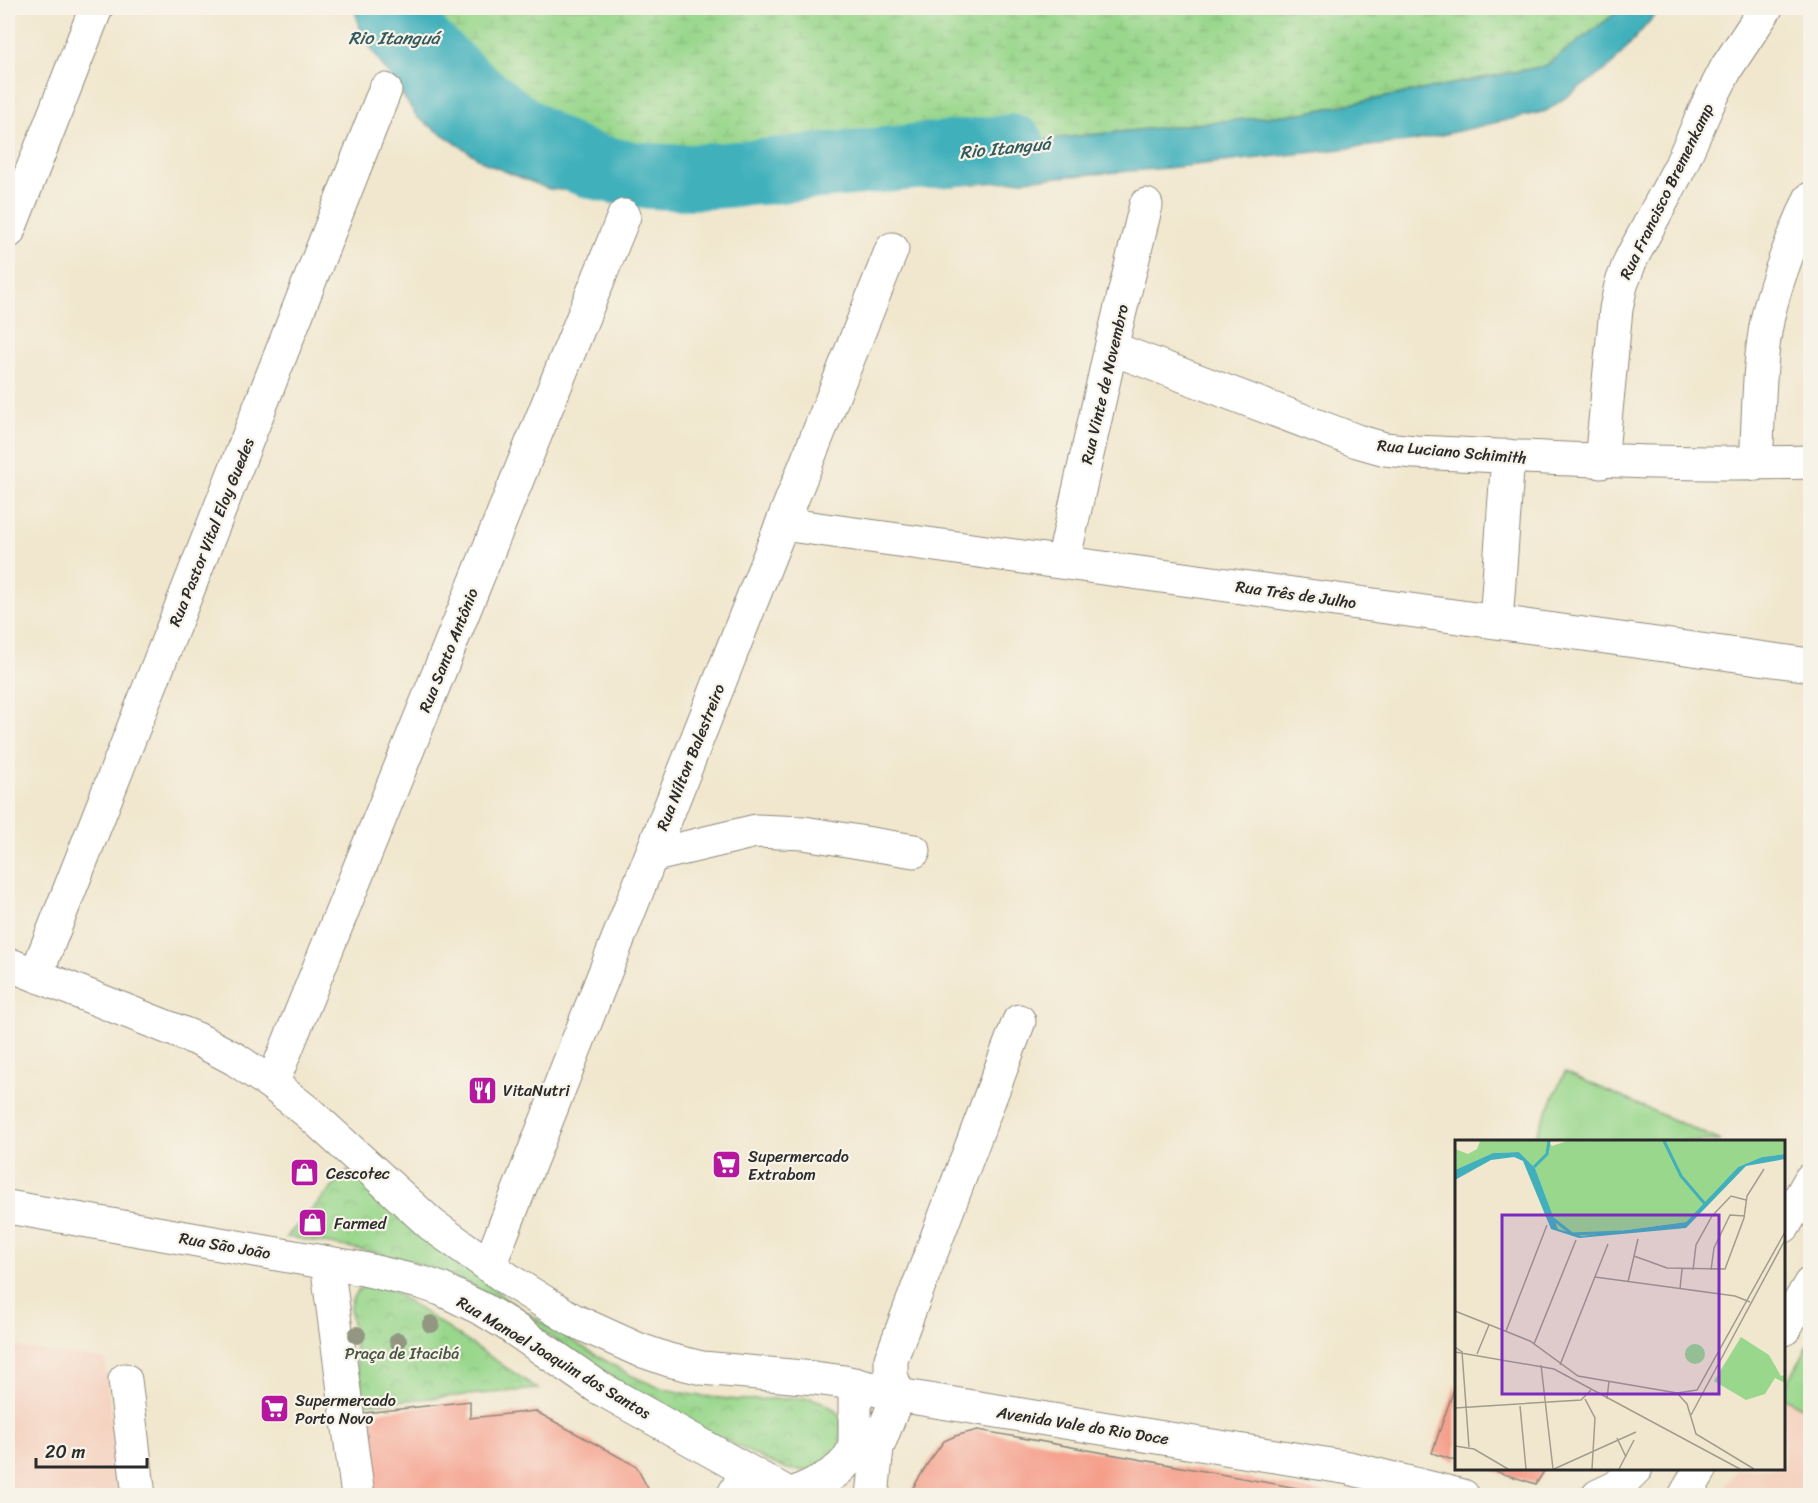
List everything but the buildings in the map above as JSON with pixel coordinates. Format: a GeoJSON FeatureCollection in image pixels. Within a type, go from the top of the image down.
{"type":"FeatureCollection","features":[{"type":"Feature","properties":{"kind":"street"},"geometry":{"type":"LineString","coordinates":[[8,232],[96,8]]}},
{"type":"Feature","properties":{"kind":"street","name":"Rua Francisco Bremenkamp"},"geometry":{"type":"LineString","coordinates":[[1601,462],[1616,309],[1621,285],[1631,259],[1680,166],[1727,67],[1766,8]]}},
{"type":"Feature","properties":{"kind":"street","name":"Rua Pastor Vital Eloy Guedes"},"geometry":{"type":"LineString","coordinates":[[22,969],[385,90]]}},
{"type":"Feature","properties":{"kind":"street"},"geometry":{"type":"LineString","coordinates":[[1756,464],[1763,345],[1769,315],[1783,266],[1810,199]]}},
{"type":"Feature","properties":{"kind":"street","name":"Rua Vinte de Novembro"},"geometry":{"type":"LineString","coordinates":[[1063,562],[1146,205]]}},
{"type":"Feature","properties":{"kind":"street","name":"Rua Santo Antônio"},"geometry":{"type":"LineString","coordinates":[[272,1084],[624,216]]}},
{"type":"Feature","properties":{"kind":"street","name":"Rua Nílton Balestreiro"},"geometry":{"type":"LineString","coordinates":[[489,1266],[892,249]]}},
{"type":"Feature","properties":{"kind":"street","name":"Rua Luciano Schimith"},"geometry":{"type":"LineString","coordinates":[[1111,348],[1357,441],[1385,449],[1601,462],[1756,464],[1810,462]]}},
{"type":"Feature","properties":{"kind":"street"},"geometry":{"type":"LineString","coordinates":[[1496,622],[1508,456]]}},
{"type":"Feature","properties":{"kind":"street","name":"Rua Três de Julho"},"geometry":{"type":"LineString","coordinates":[[782,524],[1810,665]]}},
{"type":"Feature","properties":{"kind":"street"},"geometry":{"type":"LineString","coordinates":[[651,856],[756,831],[804,833],[914,851]]}},
{"type":"Feature","properties":{"kind":"street"},"geometry":{"type":"LineString","coordinates":[[22,969],[197,1039],[235,1059],[309,1113],[432,1225],[489,1266]]}},
{"type":"Feature","properties":{"kind":"street"},"geometry":{"type":"LineString","coordinates":[[872,1496],[877,1448],[897,1395],[891,1375],[891,1359],[1019,1021]]}},
{"type":"Feature","properties":{"kind":"street"},"geometry":{"type":"LineString","coordinates":[[1785,1224],[1810,1180]]}},
{"type":"Feature","properties":{"kind":"street","name":"Rua São João"},"geometry":{"type":"LineString","coordinates":[[8,1207],[391,1275],[441,1289]]}},
{"type":"Feature","properties":{"kind":"street"},"geometry":{"type":"LineString","coordinates":[[327,1263],[358,1496]]}},
{"type":"Feature","properties":{"kind":"street","name":"Avenida Vale do Rio Doce"},"geometry":{"type":"LineString","coordinates":[[489,1266],[573,1320],[637,1349],[702,1368],[855,1384],[897,1395],[1349,1468],[1463,1496]]}},
{"type":"Feature","properties":{"kind":"street"},"geometry":{"type":"LineString","coordinates":[[1785,1327],[1810,1284]]}},
{"type":"Feature","properties":{"kind":"street","name":"Rua Manoel Joaquim dos Santos"},"geometry":{"type":"LineString","coordinates":[[441,1289],[484,1310],[740,1483],[792,1495]]}},
{"type":"Feature","properties":{"kind":"street"},"geometry":{"type":"LineString","coordinates":[[125,1380],[139,1496]]}},
{"type":"Feature","properties":{"kind":"street"},"geometry":{"type":"LineString","coordinates":[[792,1495],[832,1475],[842,1468],[853,1454],[855,1384]]}},
{"type":"Feature","properties":{"kind":"street"},"geometry":{"type":"LineString","coordinates":[[1598,1496],[1617,1486],[1634,1470]]}},
{"type":"Feature","properties":{"kind":"street"},"geometry":{"type":"LineString","coordinates":[[1685,1496],[1700,1470]]}},
{"type":"Feature","properties":{"kind":"shaded area"},"geometry":{"type":"Polygon","coordinates":[[[1810,1342],[1810,1495],[1720,1496],[1735,1470],[1785,1470],[1785,1387],[1810,1342]]]}},
{"type":"Feature","properties":{"kind":"shaded area"},"geometry":{"type":"Polygon","coordinates":[[[8,1346],[105,1359],[119,1495],[8,1495],[8,1346]]]}},
{"type":"Feature","properties":{"kind":"green space"},"geometry":{"type":"Polygon","coordinates":[[[408,8],[1623,8],[1545,66],[1303,113],[1040,140],[861,165],[671,178],[529,148],[470,121],[408,8]]]}},
{"type":"Feature","properties":{"kind":"green space"},"geometry":{"type":"Polygon","coordinates":[[[1565,1072],[1719,1140],[1533,1140],[1565,1072]]]}},
{"type":"Feature","properties":{"kind":"green space"},"geometry":{"type":"Polygon","coordinates":[[[348,1171],[507,1300],[628,1374],[660,1388],[694,1395],[738,1400],[810,1398],[822,1402],[834,1409],[842,1419],[839,1455],[807,1471],[787,1469],[653,1403],[473,1286],[405,1260],[358,1249],[286,1237],[348,1171]]]}},
{"type":"Feature","properties":{"kind":"green space","name":"Praça de Itacibá"},"geometry":{"type":"Polygon","coordinates":[[[369,1283],[385,1286],[538,1389],[361,1404],[350,1307],[356,1292],[369,1283]]]}},
{"type":"Feature","properties":{"kind":"green space"},"geometry":{"type":"Polygon","coordinates":[[[1810,1342],[1810,1412],[1785,1398],[1785,1387],[1810,1342]]]}},
{"type":"Feature","properties":{"kind":"water","name":"Rio Itanguá"},"geometry":{"type":"Polygon","coordinates":[[[354,8],[408,8],[470,121],[529,148],[671,178],[861,165],[1040,140],[1303,113],[1545,66],[1623,8],[1661,8],[1610,67],[1546,111],[1415,141],[1167,168],[854,194],[645,197],[549,189],[487,164],[418,118],[363,37],[354,8]]]}},
{"type":"Feature","properties":{"kind":"waterway","name":"Rio Itanguá"},"geometry":{"type":"LineString","coordinates":[[389,8],[442,63],[515,125],[542,143],[572,158],[614,171],[642,175],[698,177],[1013,147]]}},
{"type":"Feature","properties":{"kind":"place","name":"VitaNutri"},"geometry":{"type":"Point","coordinates":[482,1090]}},
{"type":"Feature","properties":{"kind":"place","name":"Supermercado Extrabom"},"geometry":{"type":"Point","coordinates":[727,1165]}},
{"type":"Feature","properties":{"kind":"place","name":"Cescotec"},"geometry":{"type":"Point","coordinates":[305,1173]}},
{"type":"Feature","properties":{"kind":"place","name":"Farmed"},"geometry":{"type":"Point","coordinates":[313,1223]}},
{"type":"Feature","properties":{"kind":"place","name":"Supermercado Porto Novo"},"geometry":{"type":"Point","coordinates":[274,1409]}}]}
